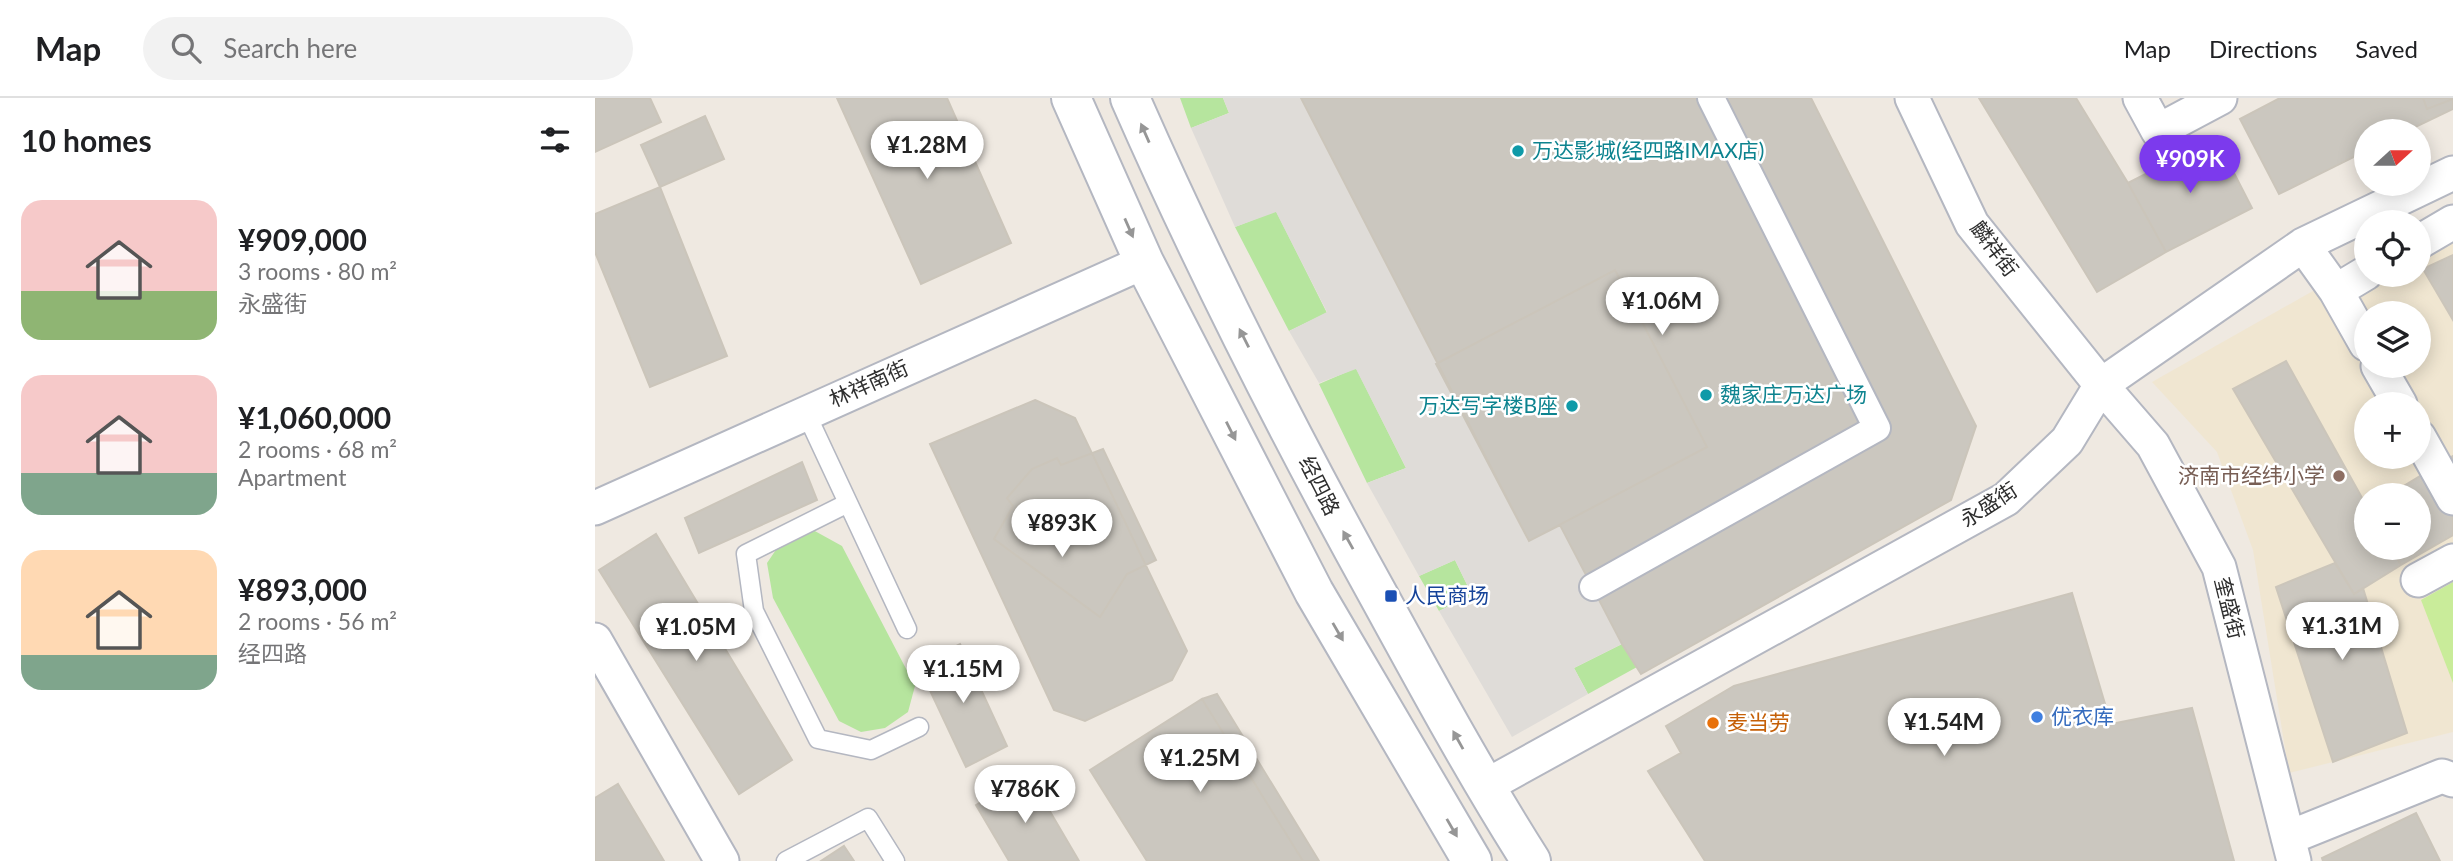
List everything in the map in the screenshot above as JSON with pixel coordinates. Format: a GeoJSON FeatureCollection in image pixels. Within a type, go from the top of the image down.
{"type":"FeatureCollection","features":[{"type":"Feature","properties":{"kind":"main road"},"geometry":{"type":"LineString","coordinates":[[1071,98],[1144,262],[1314,592],[1472,861]]}},
{"type":"Feature","properties":{"kind":"main road","name":"经四路"},"geometry":{"type":"LineString","coordinates":[[1130,98],[1178,207],[1326,500],[1483,787],[1531,861]]}},
{"type":"Feature","properties":{"kind":"street"},"geometry":{"type":"LineString","coordinates":[[1593,587],[1877,428],[1711,98]]}},
{"type":"Feature","properties":{"kind":"street","name":"麟祥街"},"geometry":{"type":"LineString","coordinates":[[1912,98],[1972,224],[2101,385]]}},
{"type":"Feature","properties":{"kind":"street"},"geometry":{"type":"LineString","coordinates":[[2140,98],[2158,131],[2220,98]]}},
{"type":"Feature","properties":{"kind":"street","name":"永盛街"},"geometry":{"type":"LineString","coordinates":[[1483,787],[2006,499],[2067,441],[2101,385],[2303,245],[2453,173]]}},
{"type":"Feature","properties":{"kind":"street"},"geometry":{"type":"LineString","coordinates":[[2431,235],[2453,222]]}},
{"type":"Feature","properties":{"kind":"street"},"geometry":{"type":"LineString","coordinates":[[2303,245],[2336,291],[2354,323]]}},
{"type":"Feature","properties":{"kind":"street","name":"林祥南街"},"geometry":{"type":"LineString","coordinates":[[595,508],[1144,262]]}},
{"type":"Feature","properties":{"kind":"street"},"geometry":{"type":"LineString","coordinates":[[2336,291],[2354,280]]}},
{"type":"Feature","properties":{"kind":"street","name":"奎盛街"},"geometry":{"type":"LineString","coordinates":[[2101,385],[2153,445],[2218,567],[2291,850]]}},
{"type":"Feature","properties":{"kind":"street"},"geometry":{"type":"LineString","coordinates":[[2431,459],[2453,498]]}},
{"type":"Feature","properties":{"kind":"street"},"geometry":{"type":"LineString","coordinates":[[2418,580],[2453,561]]}},
{"type":"Feature","properties":{"kind":"street"},"geometry":{"type":"LineString","coordinates":[[595,640],[722,861]]}},
{"type":"Feature","properties":{"kind":"street"},"geometry":{"type":"LineString","coordinates":[[2291,850],[2442,776],[2453,780]]}},
{"type":"Feature","properties":{"kind":"lane"},"geometry":{"type":"LineString","coordinates":[[806,413],[907,629]]}},
{"type":"Feature","properties":{"kind":"lane"},"geometry":{"type":"LineString","coordinates":[[848,503],[746,554],[754,611],[818,738],[871,750],[919,727]]}},
{"type":"Feature","properties":{"kind":"lane"},"geometry":{"type":"LineString","coordinates":[[786,861],[868,818],[895,861]]}},
{"type":"Feature","properties":{"kind":"shaded area"},"geometry":{"type":"Polygon","coordinates":[[[1223,98],[1301,98],[1528,541],[1560,525],[1622,644],[1574,668],[1588,694],[1512,737],[1439,611],[1472,595],[1455,560],[1419,576],[1367,483],[1406,468],[1356,369],[1319,383],[1289,331],[1327,312],[1276,212],[1235,227],[1191,128],[1229,113],[1223,98]]]}},
{"type":"Feature","properties":{"kind":"shaded area","name":"济南市经纬小学"},"geometry":{"type":"Polygon","coordinates":[[[2453,212],[2453,732],[2289,773],[2253,550],[2217,452],[2152,382],[2354,268],[2354,287],[2431,287],[2431,225],[2453,212]]]}},
{"type":"Feature","properties":{"kind":"green space"},"geometry":{"type":"Polygon","coordinates":[[[1180,98],[1223,98],[1229,113],[1191,128],[1180,98]]]}},
{"type":"Feature","properties":{"kind":"green space"},"geometry":{"type":"Polygon","coordinates":[[[1276,211],[1327,313],[1289,331],[1235,227],[1276,211]]]}},
{"type":"Feature","properties":{"kind":"green space"},"geometry":{"type":"Polygon","coordinates":[[[1356,368],[1406,468],[1367,483],[1319,384],[1356,368]]]}},
{"type":"Feature","properties":{"kind":"green space"},"geometry":{"type":"Polygon","coordinates":[[[813,530],[842,546],[915,686],[908,712],[885,728],[861,732],[839,721],[773,598],[767,563],[782,541],[813,530]]]}},
{"type":"Feature","properties":{"kind":"green space"},"geometry":{"type":"Polygon","coordinates":[[[1455,560],[1472,595],[1439,611],[1419,576],[1455,560]]]}},
{"type":"Feature","properties":{"kind":"green space"},"geometry":{"type":"Polygon","coordinates":[[[2453,582],[2453,683],[2421,600],[2453,582]]]}},
{"type":"Feature","properties":{"kind":"green space"},"geometry":{"type":"Polygon","coordinates":[[[1622,644],[1637,667],[1588,694],[1574,668],[1622,644]]]}},
{"type":"Feature","properties":{"kind":"building"},"geometry":{"type":"Polygon","coordinates":[[[595,98],[650,98],[661,122],[595,152],[595,98]]]}},
{"type":"Feature","properties":{"kind":"building"},"geometry":{"type":"Polygon","coordinates":[[[837,98],[947,98],[1011,243],[921,284],[837,98]]]}},
{"type":"Feature","properties":{"kind":"building","name":"魏家庄万达广场"},"geometry":{"type":"Polygon","coordinates":[[[1301,98],[1811,98],[1976,426],[1951,500],[1641,674],[1622,644],[1560,525],[1529,541],[1301,98]]]}},
{"type":"Feature","properties":{"kind":"building"},"geometry":{"type":"Polygon","coordinates":[[[1979,98],[2076,98],[2166,252],[2097,292],[1979,98]]]}},
{"type":"Feature","properties":{"kind":"building"},"geometry":{"type":"Polygon","coordinates":[[[2280,98],[2423,98],[2427,109],[2453,99],[2453,109],[2431,120],[2354,119],[2354,157],[2279,194],[2240,119],[2280,98]]]}},
{"type":"Feature","properties":{"kind":"building"},"geometry":{"type":"Polygon","coordinates":[[[2423,98],[2453,98],[2453,99],[2427,109],[2423,98]]]}},
{"type":"Feature","properties":{"kind":"building"},"geometry":{"type":"Polygon","coordinates":[[[705,116],[724,159],[660,187],[641,145],[705,116]]]}},
{"type":"Feature","properties":{"kind":"building"},"geometry":{"type":"Polygon","coordinates":[[[2216,138],[2252,208],[2166,252],[2128,183],[2216,138]]]}},
{"type":"Feature","properties":{"kind":"building"},"geometry":{"type":"Polygon","coordinates":[[[660,187],[727,356],[650,387],[595,252],[595,214],[660,187]]]}},
{"type":"Feature","properties":{"kind":"building"},"geometry":{"type":"Polygon","coordinates":[[[2453,255],[2453,320],[2431,283],[2431,265],[2453,255]]]}},
{"type":"Feature","properties":{"kind":"building","name":"万达写字楼B座"},"geometry":{"type":"Polygon","coordinates":[[[1615,270],[1707,447],[1529,541],[1436,364],[1615,270]]]}},
{"type":"Feature","properties":{"kind":"building"},"geometry":{"type":"Polygon","coordinates":[[[2286,361],[2354,483],[2354,560],[2398,560],[2401,565],[2354,594],[2233,389],[2286,361]]]}},
{"type":"Feature","properties":{"kind":"building"},"geometry":{"type":"Polygon","coordinates":[[[1035,400],[1075,418],[1187,651],[1172,680],[1085,721],[1054,710],[930,444],[1035,400]]]}},
{"type":"Feature","properties":{"kind":"building"},"geometry":{"type":"Polygon","coordinates":[[[1103,449],[1156,560],[1127,574],[1100,617],[994,539],[1013,506],[1007,498],[1032,469],[1057,458],[1061,465],[1103,449]]]}},
{"type":"Feature","properties":{"kind":"building"},"geometry":{"type":"Polygon","coordinates":[[[2453,456],[2453,535],[2431,548],[2431,483],[2409,483],[2453,456]]]}},
{"type":"Feature","properties":{"kind":"building"},"geometry":{"type":"Polygon","coordinates":[[[802,462],[817,500],[699,553],[685,518],[802,462]]]}},
{"type":"Feature","properties":{"kind":"building"},"geometry":{"type":"Polygon","coordinates":[[[656,534],[792,760],[739,794],[599,570],[656,534]]]}},
{"type":"Feature","properties":{"kind":"building"},"geometry":{"type":"Polygon","coordinates":[[[2335,563],[2354,594],[2363,588],[2407,733],[2333,762],[2276,587],[2335,563]]]}},
{"type":"Feature","properties":{"kind":"building"},"geometry":{"type":"Polygon","coordinates":[[[2072,593],[2111,724],[2192,708],[2234,861],[1705,861],[1648,771],[1681,753],[1666,726],[1734,686],[2072,593]]]}},
{"type":"Feature","properties":{"kind":"building"},"geometry":{"type":"Polygon","coordinates":[[[960,644],[1007,746],[966,767],[918,665],[960,644]]]}},
{"type":"Feature","properties":{"kind":"building"},"geometry":{"type":"Polygon","coordinates":[[[1217,694],[1319,861],[1147,861],[1090,770],[1202,699],[1217,694]]]}},
{"type":"Feature","properties":{"kind":"building"},"geometry":{"type":"Polygon","coordinates":[[[1202,699],[1303,861],[1147,861],[1090,770],[1202,699]]]}},
{"type":"Feature","properties":{"kind":"building"},"geometry":{"type":"Polygon","coordinates":[[[1028,774],[1079,861],[1009,861],[976,805],[1028,774]]]}},
{"type":"Feature","properties":{"kind":"building"},"geometry":{"type":"Polygon","coordinates":[[[618,784],[664,861],[595,861],[595,798],[618,784]]]}},
{"type":"Feature","properties":{"kind":"building"},"geometry":{"type":"Polygon","coordinates":[[[2416,813],[2440,861],[2323,861],[2322,858],[2416,813]]]}},
{"type":"Feature","properties":{"kind":"building"},"geometry":{"type":"Polygon","coordinates":[[[844,846],[854,861],[821,861],[844,846]]]}},
{"type":"Feature","properties":{"kind":"place","name":"万达影城(经四路IMAX店)"},"geometry":{"type":"Point","coordinates":[1518,151]}},
{"type":"Feature","properties":{"kind":"place","name":"魏家庄万达广场"},"geometry":{"type":"Point","coordinates":[1706,395]}},
{"type":"Feature","properties":{"kind":"place","name":"万达写字楼B座"},"geometry":{"type":"Point","coordinates":[1572,406]}},
{"type":"Feature","properties":{"kind":"place","name":"济南市经纬小学"},"geometry":{"type":"Point","coordinates":[2339,476]}},
{"type":"Feature","properties":{"kind":"place","name":"人民商场"},"geometry":{"type":"Point","coordinates":[1391,596]}},
{"type":"Feature","properties":{"kind":"place","name":"优衣库"},"geometry":{"type":"Point","coordinates":[2037,717]}},
{"type":"Feature","properties":{"kind":"place","name":"麦当劳"},"geometry":{"type":"Point","coordinates":[1713,723]}}]}
